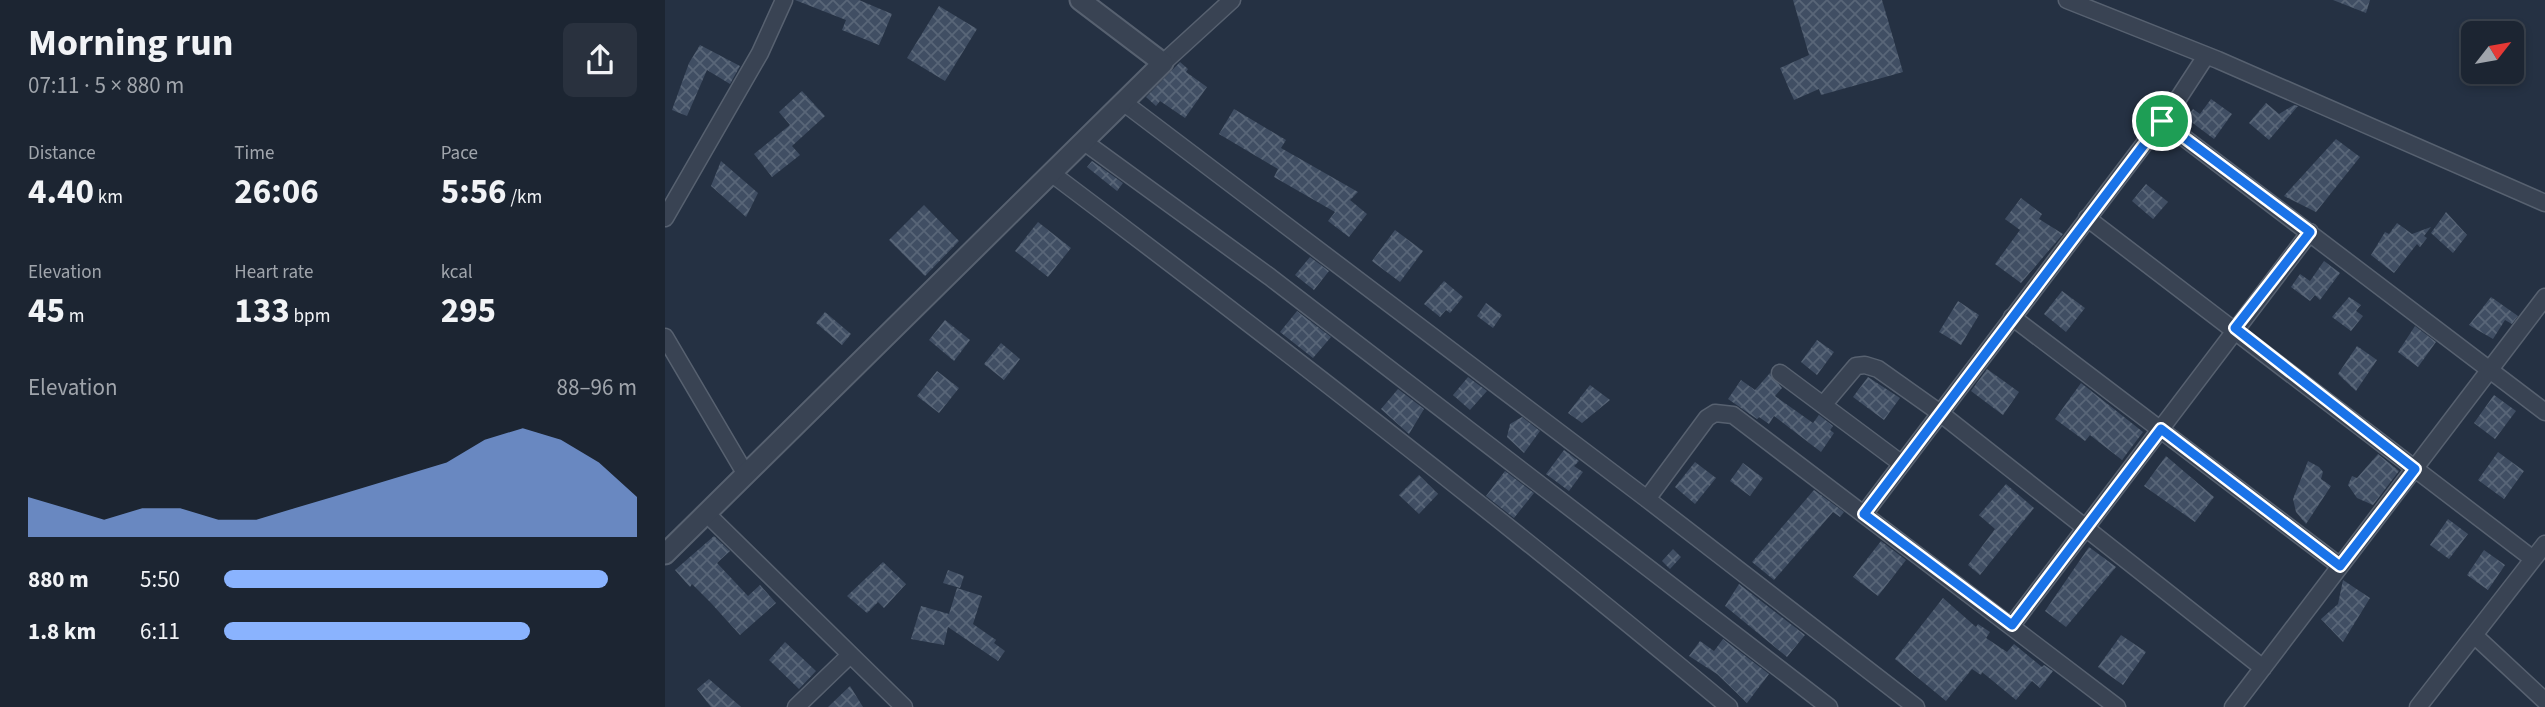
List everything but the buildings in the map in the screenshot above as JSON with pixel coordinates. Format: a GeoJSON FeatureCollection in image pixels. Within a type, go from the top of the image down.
{"type":"FeatureCollection","features":[{"type":"Feature","properties":{"kind":"street"},"geometry":{"type":"LineString","coordinates":[[665,218],[760,53],[784,0]]}},
{"type":"Feature","properties":{"kind":"street"},"geometry":{"type":"LineString","coordinates":[[1080,0],[1163,63]]}},
{"type":"Feature","properties":{"kind":"street"},"geometry":{"type":"LineString","coordinates":[[665,554],[1083,141],[1232,0]]}},
{"type":"Feature","properties":{"kind":"street"},"geometry":{"type":"LineString","coordinates":[[2067,0],[2206,56],[2545,203]]}},
{"type":"Feature","properties":{"kind":"street"},"geometry":{"type":"LineString","coordinates":[[1864,514],[2162,121],[2206,56]]}},
{"type":"Feature","properties":{"kind":"street"},"geometry":{"type":"LineString","coordinates":[[1123,102],[1647,499],[1916,707]]}},
{"type":"Feature","properties":{"kind":"street"},"geometry":{"type":"LineString","coordinates":[[2162,121],[2545,412]]}},
{"type":"Feature","properties":{"kind":"street"},"geometry":{"type":"LineString","coordinates":[[1083,141],[1281,285],[1829,707]]}},
{"type":"Feature","properties":{"kind":"street"},"geometry":{"type":"LineString","coordinates":[[1051,173],[1448,479],[1729,707]]}},
{"type":"Feature","properties":{"kind":"street"},"geometry":{"type":"LineString","coordinates":[[2087,218],[2235,328],[2415,469],[2542,549],[2418,707]]}},
{"type":"Feature","properties":{"kind":"street"},"geometry":{"type":"LineString","coordinates":[[2012,625],[2310,232]]}},
{"type":"Feature","properties":{"kind":"street"},"geometry":{"type":"LineString","coordinates":[[2233,707],[2545,297]]}},
{"type":"Feature","properties":{"kind":"street"},"geometry":{"type":"LineString","coordinates":[[2012,317],[2340,566]]}},
{"type":"Feature","properties":{"kind":"street"},"geometry":{"type":"LineString","coordinates":[[665,337],[745,473]]}},
{"type":"Feature","properties":{"kind":"street"},"geometry":{"type":"LineString","coordinates":[[1823,405],[1856,366],[1865,365],[1878,369],[1940,413],[2263,668]]}},
{"type":"Feature","properties":{"kind":"street"},"geometry":{"type":"LineString","coordinates":[[1780,373],[1902,464]]}},
{"type":"Feature","properties":{"kind":"street"},"geometry":{"type":"LineString","coordinates":[[1647,499],[1707,418],[1724,412],[1756,432],[2117,707]]}},
{"type":"Feature","properties":{"kind":"street"},"geometry":{"type":"LineString","coordinates":[[706,513],[904,707]]}},
{"type":"Feature","properties":{"kind":"street"},"geometry":{"type":"LineString","coordinates":[[2474,635],[2545,701]]}},
{"type":"Feature","properties":{"kind":"street"},"geometry":{"type":"LineString","coordinates":[[796,707],[850,655]]}},
{"type":"Feature","properties":{"kind":"route"},"geometry":{"type":"LineString","coordinates":[[2162,121],[2310,232],[2235,328],[2415,469],[2340,566],[2161,429],[2012,625],[1864,514],[2060,252],[2162,121]]}}]}
